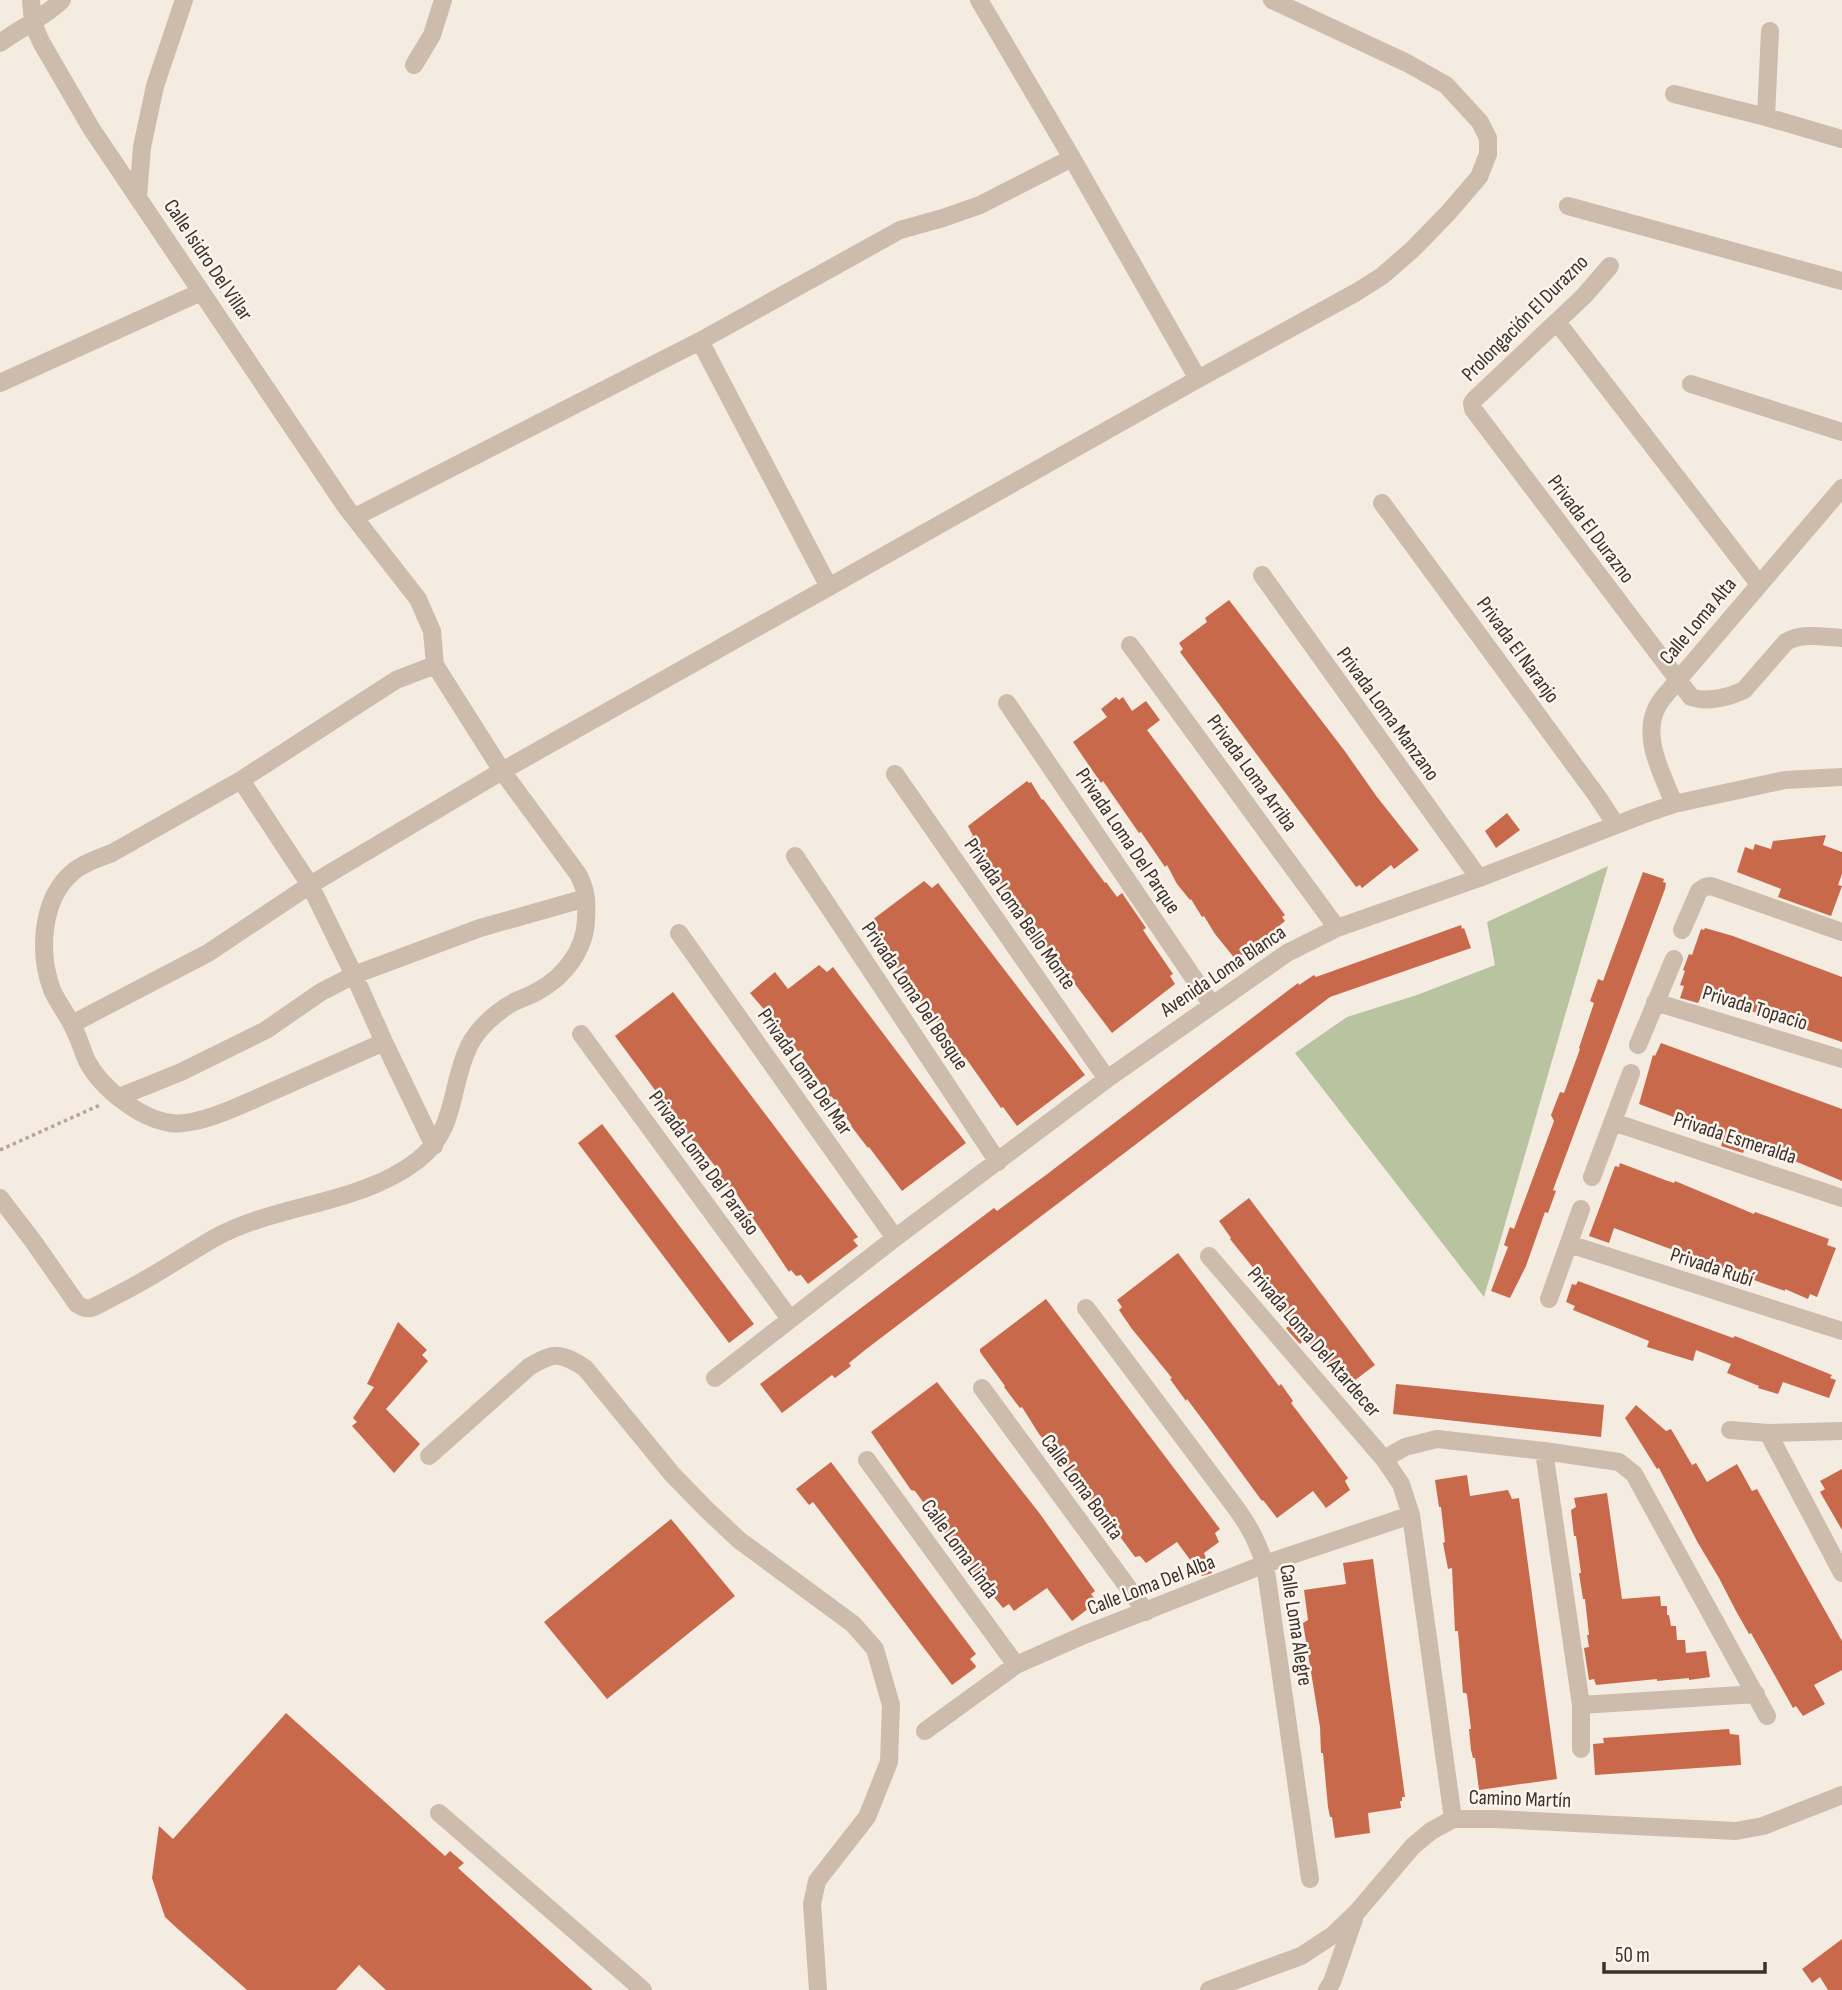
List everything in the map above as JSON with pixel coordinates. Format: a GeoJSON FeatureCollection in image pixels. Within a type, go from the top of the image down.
{"type":"FeatureCollection","features":[{"type":"Feature","properties":{"kind":"street"},"geometry":{"type":"LineString","coordinates":[[31,0],[33,23]]}},
{"type":"Feature","properties":{"kind":"street"},"geometry":{"type":"LineString","coordinates":[[0,43],[33,23],[62,0]]}},
{"type":"Feature","properties":{"kind":"street"},"geometry":{"type":"LineString","coordinates":[[138,197],[142,147],[155,86],[184,0]]}},
{"type":"Feature","properties":{"kind":"street"},"geometry":{"type":"LineString","coordinates":[[414,65],[432,34],[443,0]]}},
{"type":"Feature","properties":{"kind":"street"},"geometry":{"type":"LineString","coordinates":[[979,0],[1198,379]]}},
{"type":"Feature","properties":{"kind":"street"},"geometry":{"type":"LineString","coordinates":[[72,1024],[208,953],[310,885],[502,771],[1382,276],[1448,214],[1479,177],[1488,155],[1488,138],[1480,122],[1446,85],[1407,63],[1272,0]]}},
{"type":"Feature","properties":{"kind":"street","name":"Calle Isidro Del Villar"},"geometry":{"type":"LineString","coordinates":[[33,23],[41,42],[91,128],[346,508],[418,599],[432,631],[435,665]]}},
{"type":"Feature","properties":{"kind":"street"},"geometry":{"type":"LineString","coordinates":[[1766,117],[1770,31]]}},
{"type":"Feature","properties":{"kind":"street"},"geometry":{"type":"LineString","coordinates":[[1674,94],[1842,139]]}},
{"type":"Feature","properties":{"kind":"street"},"geometry":{"type":"LineString","coordinates":[[355,517],[700,341],[900,230],[981,205],[1072,158]]}},
{"type":"Feature","properties":{"kind":"street"},"geometry":{"type":"LineString","coordinates":[[1567,206],[1842,281]]}},
{"type":"Feature","properties":{"kind":"street","name":"Prolongación El Durazno"},"geometry":{"type":"LineString","coordinates":[[1472,403],[1557,323],[1610,266]]}},
{"type":"Feature","properties":{"kind":"street"},"geometry":{"type":"LineString","coordinates":[[0,383],[201,292]]}},
{"type":"Feature","properties":{"kind":"street"},"geometry":{"type":"LineString","coordinates":[[1557,323],[1759,584]]}},
{"type":"Feature","properties":{"kind":"street"},"geometry":{"type":"LineString","coordinates":[[700,341],[829,587]]}},
{"type":"Feature","properties":{"kind":"street"},"geometry":{"type":"LineString","coordinates":[[1691,384],[1842,432]]}},
{"type":"Feature","properties":{"kind":"street","name":"Privada El Durazno"},"geometry":{"type":"LineString","coordinates":[[1472,403],[1473,409],[1545,506],[1691,697],[1699,700],[1735,695],[1744,690],[1786,642],[1793,638],[1842,638]]}},
{"type":"Feature","properties":{"kind":"street","name":"Calle Loma Alta"},"geometry":{"type":"LineString","coordinates":[[1674,804],[1654,750],[1651,729],[1657,707],[1842,488]]}},
{"type":"Feature","properties":{"kind":"street","name":"Privada El Naranjo"},"geometry":{"type":"LineString","coordinates":[[1382,503],[1616,825]]}},
{"type":"Feature","properties":{"kind":"street","name":"Privada Loma Manzano"},"geometry":{"type":"LineString","coordinates":[[1262,575],[1479,878]]}},
{"type":"Feature","properties":{"kind":"street","name":"Privada Loma Arriba"},"geometry":{"type":"LineString","coordinates":[[1130,645],[1337,928]]}},
{"type":"Feature","properties":{"kind":"street"},"geometry":{"type":"LineString","coordinates":[[0,1198],[77,1304],[89,1308],[136,1285],[214,1238],[267,1216],[357,1191],[416,1161],[434,1146],[444,1128],[469,1046],[482,1027],[513,1003],[539,991],[557,978],[582,944],[586,924],[585,888],[578,874],[502,771],[435,665],[396,680],[241,780],[112,853],[74,871],[58,888],[49,907],[45,931],[45,957],[51,987],[96,1076],[118,1097],[160,1120],[171,1123],[190,1122],[228,1110],[384,1042]]}},
{"type":"Feature","properties":{"kind":"street","name":"Privada Loma Del Parque"},"geometry":{"type":"LineString","coordinates":[[1007,704],[1212,1005]]}},
{"type":"Feature","properties":{"kind":"street","name":"Privada Loma Bello Monte"},"geometry":{"type":"LineString","coordinates":[[895,774],[1107,1079]]}},
{"type":"Feature","properties":{"kind":"street","name":"Avenida Loma Blanca"},"geometry":{"type":"LineString","coordinates":[[715,1378],[895,1238],[1107,1079],[1287,953],[1337,928],[1479,878],[1674,804],[1785,780],[1842,777]]}},
{"type":"Feature","properties":{"kind":"street"},"geometry":{"type":"LineString","coordinates":[[241,780],[310,885],[434,1146]]}},
{"type":"Feature","properties":{"kind":"street","name":"Privada Loma Del Bosque"},"geometry":{"type":"LineString","coordinates":[[795,856],[998,1161]]}},
{"type":"Feature","properties":{"kind":"street"},"geometry":{"type":"LineString","coordinates":[[1682,930],[1699,891],[1711,886],[1842,932]]}},
{"type":"Feature","properties":{"kind":"street"},"geometry":{"type":"LineString","coordinates":[[118,1097],[181,1072],[266,1030],[321,992],[354,975],[481,928],[586,898]]}},
{"type":"Feature","properties":{"kind":"street","name":"Privada Loma Del Mar"},"geometry":{"type":"LineString","coordinates":[[678,933],[895,1238]]}},
{"type":"Feature","properties":{"kind":"street"},"geometry":{"type":"LineString","coordinates":[[1638,1045],[1674,959]]}},
{"type":"Feature","properties":{"kind":"street","name":"Privada Topacio"},"geometry":{"type":"LineString","coordinates":[[1655,1002],[1842,1059]]}},
{"type":"Feature","properties":{"kind":"street","name":"Privada Loma Del Paraíso"},"geometry":{"type":"LineString","coordinates":[[581,1034],[790,1319]]}},
{"type":"Feature","properties":{"kind":"street"},"geometry":{"type":"LineString","coordinates":[[1592,1177],[1631,1073]]}},
{"type":"Feature","properties":{"kind":"street","name":"Privada Esmeralda"},"geometry":{"type":"LineString","coordinates":[[1613,1122],[1842,1198]]}},
{"type":"Feature","properties":{"kind":"street"},"geometry":{"type":"LineString","coordinates":[[1549,1299],[1581,1209]]}},
{"type":"Feature","properties":{"kind":"street","name":"Privada Rubí"},"geometry":{"type":"LineString","coordinates":[[1569,1244],[1842,1331]]}},
{"type":"Feature","properties":{"kind":"street","name":"Privada Loma Del Atardecer"},"geometry":{"type":"LineString","coordinates":[[1209,1256],[1384,1459],[1401,1484],[1411,1515],[1453,1819]]}},
{"type":"Feature","properties":{"kind":"street","name":"Calle Loma Alegre"},"geometry":{"type":"LineString","coordinates":[[1086,1308],[1252,1530],[1265,1564],[1310,1879]]}},
{"type":"Feature","properties":{"kind":"street"},"geometry":{"type":"LineString","coordinates":[[429,1456],[529,1367],[556,1354],[568,1357],[584,1368],[672,1474],[738,1540],[853,1624],[875,1649],[891,1705],[889,1762],[867,1817],[817,1881],[812,1904],[818,1990]]}},
{"type":"Feature","properties":{"kind":"street","name":"Calle Loma Bonita"},"geometry":{"type":"LineString","coordinates":[[982,1388],[1146,1612]]}},
{"type":"Feature","properties":{"kind":"street"},"geometry":{"type":"LineString","coordinates":[[1730,1430],[1768,1433],[1842,1431]]}},
{"type":"Feature","properties":{"kind":"street"},"geometry":{"type":"LineString","coordinates":[[1768,1433],[1842,1573]]}},
{"type":"Feature","properties":{"kind":"street"},"geometry":{"type":"LineString","coordinates":[[1384,1459],[1405,1447],[1437,1439],[1619,1462],[1634,1474],[1767,1716]]}},
{"type":"Feature","properties":{"kind":"street"},"geometry":{"type":"LineString","coordinates":[[1544,1451],[1581,1705],[1581,1749]]}},
{"type":"Feature","properties":{"kind":"street","name":"Calle Loma Linda"},"geometry":{"type":"LineString","coordinates":[[867,1460],[1016,1665]]}},
{"type":"Feature","properties":{"kind":"street","name":"Calle Loma Del Alba"},"geometry":{"type":"LineString","coordinates":[[925,1731],[1016,1665],[1084,1635],[1265,1564],[1411,1515]]}},
{"type":"Feature","properties":{"kind":"street"},"geometry":{"type":"LineString","coordinates":[[1581,1705],[1756,1694]]}},
{"type":"Feature","properties":{"kind":"street","name":"Camino Martín"},"geometry":{"type":"LineString","coordinates":[[1209,1990],[1301,1956],[1334,1935],[1413,1846],[1431,1831],[1453,1819],[1736,1831],[1763,1826],[1842,1795]]}},
{"type":"Feature","properties":{"kind":"street"},"geometry":{"type":"LineString","coordinates":[[439,1813],[643,1990]]}},
{"type":"Feature","properties":{"kind":"street"},"geometry":{"type":"LineString","coordinates":[[1330,1987],[1357,1912]]}},
{"type":"Feature","properties":{"kind":"path"},"geometry":{"type":"LineString","coordinates":[[0,1150],[118,1097]]}},
{"type":"Feature","properties":{"kind":"green space"},"geometry":{"type":"Polygon","coordinates":[[[1608,866],[1484,1297],[1295,1053],[1347,1017],[1417,995],[1495,965],[1487,922],[1608,866]]]}},
{"type":"Feature","properties":{"kind":"building"},"geometry":{"type":"Polygon","coordinates":[[[1229,600],[1419,850],[1394,869],[1391,865],[1362,888],[1360,885],[1356,887],[1180,652],[1183,649],[1179,643],[1207,622],[1205,618],[1229,600]]]}},
{"type":"Feature","properties":{"kind":"building"},"geometry":{"type":"Polygon","coordinates":[[[1116,697],[1119,700],[1123,697],[1132,711],[1146,701],[1160,720],[1147,730],[1285,915],[1282,917],[1285,921],[1236,960],[1177,884],[1167,865],[1165,867],[1141,832],[1139,833],[1103,781],[1101,783],[1073,742],[1107,717],[1101,709],[1116,697]]]}},
{"type":"Feature","properties":{"kind":"building"},"geometry":{"type":"Polygon","coordinates":[[[1027,781],[1031,782],[1105,883],[1117,897],[1122,893],[1173,974],[1170,976],[1175,984],[1112,1033],[967,841],[973,836],[968,826],[1027,781]]]}},
{"type":"Feature","properties":{"kind":"building"},"geometry":{"type":"Polygon","coordinates":[[[1507,813],[1520,830],[1496,848],[1485,831],[1507,813]]]}},
{"type":"Feature","properties":{"kind":"building"},"geometry":{"type":"Polygon","coordinates":[[[1826,835],[1823,845],[1842,852],[1842,874],[1838,885],[1842,886],[1831,916],[1778,897],[1781,889],[1737,872],[1745,847],[1753,850],[1755,844],[1771,849],[1773,841],[1826,835]]]}},
{"type":"Feature","properties":{"kind":"building"},"geometry":{"type":"Polygon","coordinates":[[[1643,872],[1664,879],[1665,889],[1553,1190],[1556,1191],[1548,1213],[1545,1212],[1526,1266],[1510,1298],[1491,1291],[1508,1247],[1504,1245],[1510,1227],[1514,1229],[1554,1121],[1551,1115],[1560,1092],[1564,1093],[1580,1049],[1594,1003],[1590,1001],[1598,979],[1603,981],[1643,872]]]}},
{"type":"Feature","properties":{"kind":"building"},"geometry":{"type":"Polygon","coordinates":[[[924,881],[932,888],[938,883],[1085,1075],[1017,1126],[872,937],[871,933],[874,931],[868,923],[924,881]]]}},
{"type":"Feature","properties":{"kind":"building"},"geometry":{"type":"Polygon","coordinates":[[[1461,925],[1471,948],[1330,997],[865,1350],[849,1363],[851,1366],[835,1378],[832,1375],[782,1413],[760,1384],[994,1208],[997,1211],[1046,1175],[1298,983],[1299,985],[1314,975],[1316,977],[1461,925]]]}},
{"type":"Feature","properties":{"kind":"building"},"geometry":{"type":"Polygon","coordinates":[[[1705,928],[1842,977],[1842,1042],[1733,1005],[1734,1003],[1702,995],[1698,1003],[1680,998],[1684,986],[1680,985],[1685,971],[1683,970],[1689,954],[1692,955],[1701,929],[1705,928]]]}},
{"type":"Feature","properties":{"kind":"building"},"geometry":{"type":"Polygon","coordinates":[[[819,965],[827,972],[833,967],[966,1143],[902,1191],[851,1126],[795,1047],[791,1047],[777,1025],[750,993],[775,972],[788,989],[819,965]]]}},
{"type":"Feature","properties":{"kind":"building"},"geometry":{"type":"Polygon","coordinates":[[[673,992],[858,1237],[853,1240],[858,1246],[808,1284],[801,1275],[796,1276],[791,1270],[789,1272],[736,1193],[734,1194],[716,1172],[718,1170],[697,1143],[695,1144],[615,1036],[673,992]]]}},
{"type":"Feature","properties":{"kind":"building"},"geometry":{"type":"Polygon","coordinates":[[[1661,1043],[1842,1109],[1842,1181],[1747,1143],[1743,1153],[1721,1146],[1724,1136],[1639,1104],[1653,1055],[1655,1056],[1661,1043]]]}},
{"type":"Feature","properties":{"kind":"building"},"geometry":{"type":"Polygon","coordinates":[[[602,1124],[754,1324],[729,1343],[578,1143],[602,1124]]]}},
{"type":"Feature","properties":{"kind":"building"},"geometry":{"type":"Polygon","coordinates":[[[1620,1163],[1674,1183],[1675,1181],[1754,1214],[1755,1212],[1829,1239],[1827,1245],[1836,1248],[1817,1297],[1810,1294],[1808,1299],[1614,1228],[1609,1243],[1589,1236],[1615,1166],[1619,1167],[1620,1163]]]}},
{"type":"Feature","properties":{"kind":"building"},"geometry":{"type":"Polygon","coordinates":[[[1249,1198],[1375,1365],[1350,1384],[1345,1376],[1339,1380],[1305,1339],[1300,1344],[1290,1333],[1286,1328],[1293,1323],[1219,1221],[1249,1198]]]}},
{"type":"Feature","properties":{"kind":"building"},"geometry":{"type":"Polygon","coordinates":[[[1178,1253],[1279,1386],[1281,1384],[1293,1401],[1291,1403],[1348,1478],[1345,1481],[1350,1490],[1326,1508],[1313,1491],[1277,1518],[1119,1310],[1122,1307],[1117,1300],[1178,1253]]]}},
{"type":"Feature","properties":{"kind":"building"},"geometry":{"type":"Polygon","coordinates":[[[1578,1281],[1733,1338],[1735,1336],[1832,1375],[1830,1378],[1836,1380],[1829,1398],[1783,1382],[1778,1394],[1758,1388],[1759,1386],[1727,1373],[1731,1364],[1696,1350],[1693,1361],[1647,1347],[1649,1341],[1573,1310],[1575,1306],[1566,1302],[1572,1284],[1576,1285],[1578,1281]]]}},
{"type":"Feature","properties":{"kind":"building"},"geometry":{"type":"Polygon","coordinates":[[[1046,1299],[1220,1529],[1215,1533],[1219,1542],[1204,1553],[1212,1573],[1202,1576],[1177,1542],[1146,1563],[1140,1556],[1135,1557],[1098,1507],[1096,1509],[1060,1457],[1058,1458],[1039,1434],[980,1352],[980,1349],[1046,1299]]]}},
{"type":"Feature","properties":{"kind":"building"},"geometry":{"type":"Polygon","coordinates":[[[398,1322],[427,1350],[422,1355],[428,1361],[386,1409],[420,1444],[394,1473],[352,1426],[357,1422],[353,1418],[374,1387],[367,1384],[398,1322]]]}},
{"type":"Feature","properties":{"kind":"building"},"geometry":{"type":"Polygon","coordinates":[[[937,1382],[1040,1514],[1095,1591],[1091,1594],[1097,1602],[1072,1621],[1047,1588],[1014,1611],[1009,1604],[1003,1608],[933,1519],[915,1491],[911,1490],[871,1432],[937,1382]]]}},
{"type":"Feature","properties":{"kind":"building"},"geometry":{"type":"Polygon","coordinates":[[[1396,1384],[1604,1405],[1601,1437],[1393,1414],[1396,1384]]]}},
{"type":"Feature","properties":{"kind":"building"},"geometry":{"type":"Polygon","coordinates":[[[1636,1405],[1666,1431],[1671,1429],[1692,1465],[1696,1463],[1707,1482],[1737,1464],[1752,1491],[1757,1489],[1842,1641],[1842,1670],[1814,1685],[1825,1704],[1803,1716],[1796,1706],[1793,1708],[1698,1543],[1659,1468],[1657,1469],[1625,1418],[1636,1405]]]}},
{"type":"Feature","properties":{"kind":"building"},"geometry":{"type":"Polygon","coordinates":[[[831,1462],[976,1654],[970,1659],[975,1668],[952,1685],[813,1502],[809,1505],[796,1489],[831,1462]]]}},
{"type":"Feature","properties":{"kind":"building"},"geometry":{"type":"Polygon","coordinates":[[[1842,1469],[1842,1530],[1820,1492],[1825,1489],[1820,1481],[1842,1469]]]}},
{"type":"Feature","properties":{"kind":"building"},"geometry":{"type":"Polygon","coordinates":[[[1467,1475],[1470,1496],[1508,1490],[1512,1499],[1519,1498],[1557,1779],[1479,1790],[1475,1758],[1471,1750],[1467,1695],[1463,1693],[1458,1631],[1455,1631],[1452,1568],[1448,1569],[1435,1480],[1467,1475]]]}},
{"type":"Feature","properties":{"kind":"building"},"geometry":{"type":"Polygon","coordinates":[[[1607,1493],[1622,1599],[1660,1596],[1661,1606],[1667,1606],[1671,1626],[1676,1626],[1677,1640],[1685,1640],[1686,1653],[1706,1651],[1710,1677],[1596,1685],[1594,1679],[1589,1680],[1584,1648],[1589,1647],[1589,1635],[1571,1510],[1576,1507],[1574,1498],[1607,1493]]]}},
{"type":"Feature","properties":{"kind":"building"},"geometry":{"type":"Polygon","coordinates":[[[671,1519],[735,1596],[607,1699],[544,1622],[671,1519]]]}},
{"type":"Feature","properties":{"kind":"building"},"geometry":{"type":"Polygon","coordinates":[[[1373,1559],[1405,1797],[1400,1801],[1401,1808],[1368,1813],[1370,1833],[1335,1838],[1328,1807],[1320,1727],[1303,1623],[1308,1620],[1304,1590],[1346,1584],[1343,1563],[1373,1559]]]}},
{"type":"Feature","properties":{"kind":"building"},"geometry":{"type":"Polygon","coordinates":[[[286,1713],[445,1856],[450,1851],[464,1863],[458,1868],[593,1990],[386,1990],[359,1965],[336,1990],[247,1990],[179,1930],[165,1917],[152,1878],[159,1826],[173,1839],[286,1713]]]}},
{"type":"Feature","properties":{"kind":"building"},"geometry":{"type":"Polygon","coordinates":[[[1729,1729],[1730,1734],[1739,1735],[1741,1765],[1595,1775],[1593,1744],[1604,1743],[1603,1738],[1729,1729]]]}},
{"type":"Feature","properties":{"kind":"building"},"geometry":{"type":"Polygon","coordinates":[[[1842,1939],[1842,1990],[1828,1990],[1820,1977],[1812,1983],[1802,1969],[1842,1939]]]}}]}
